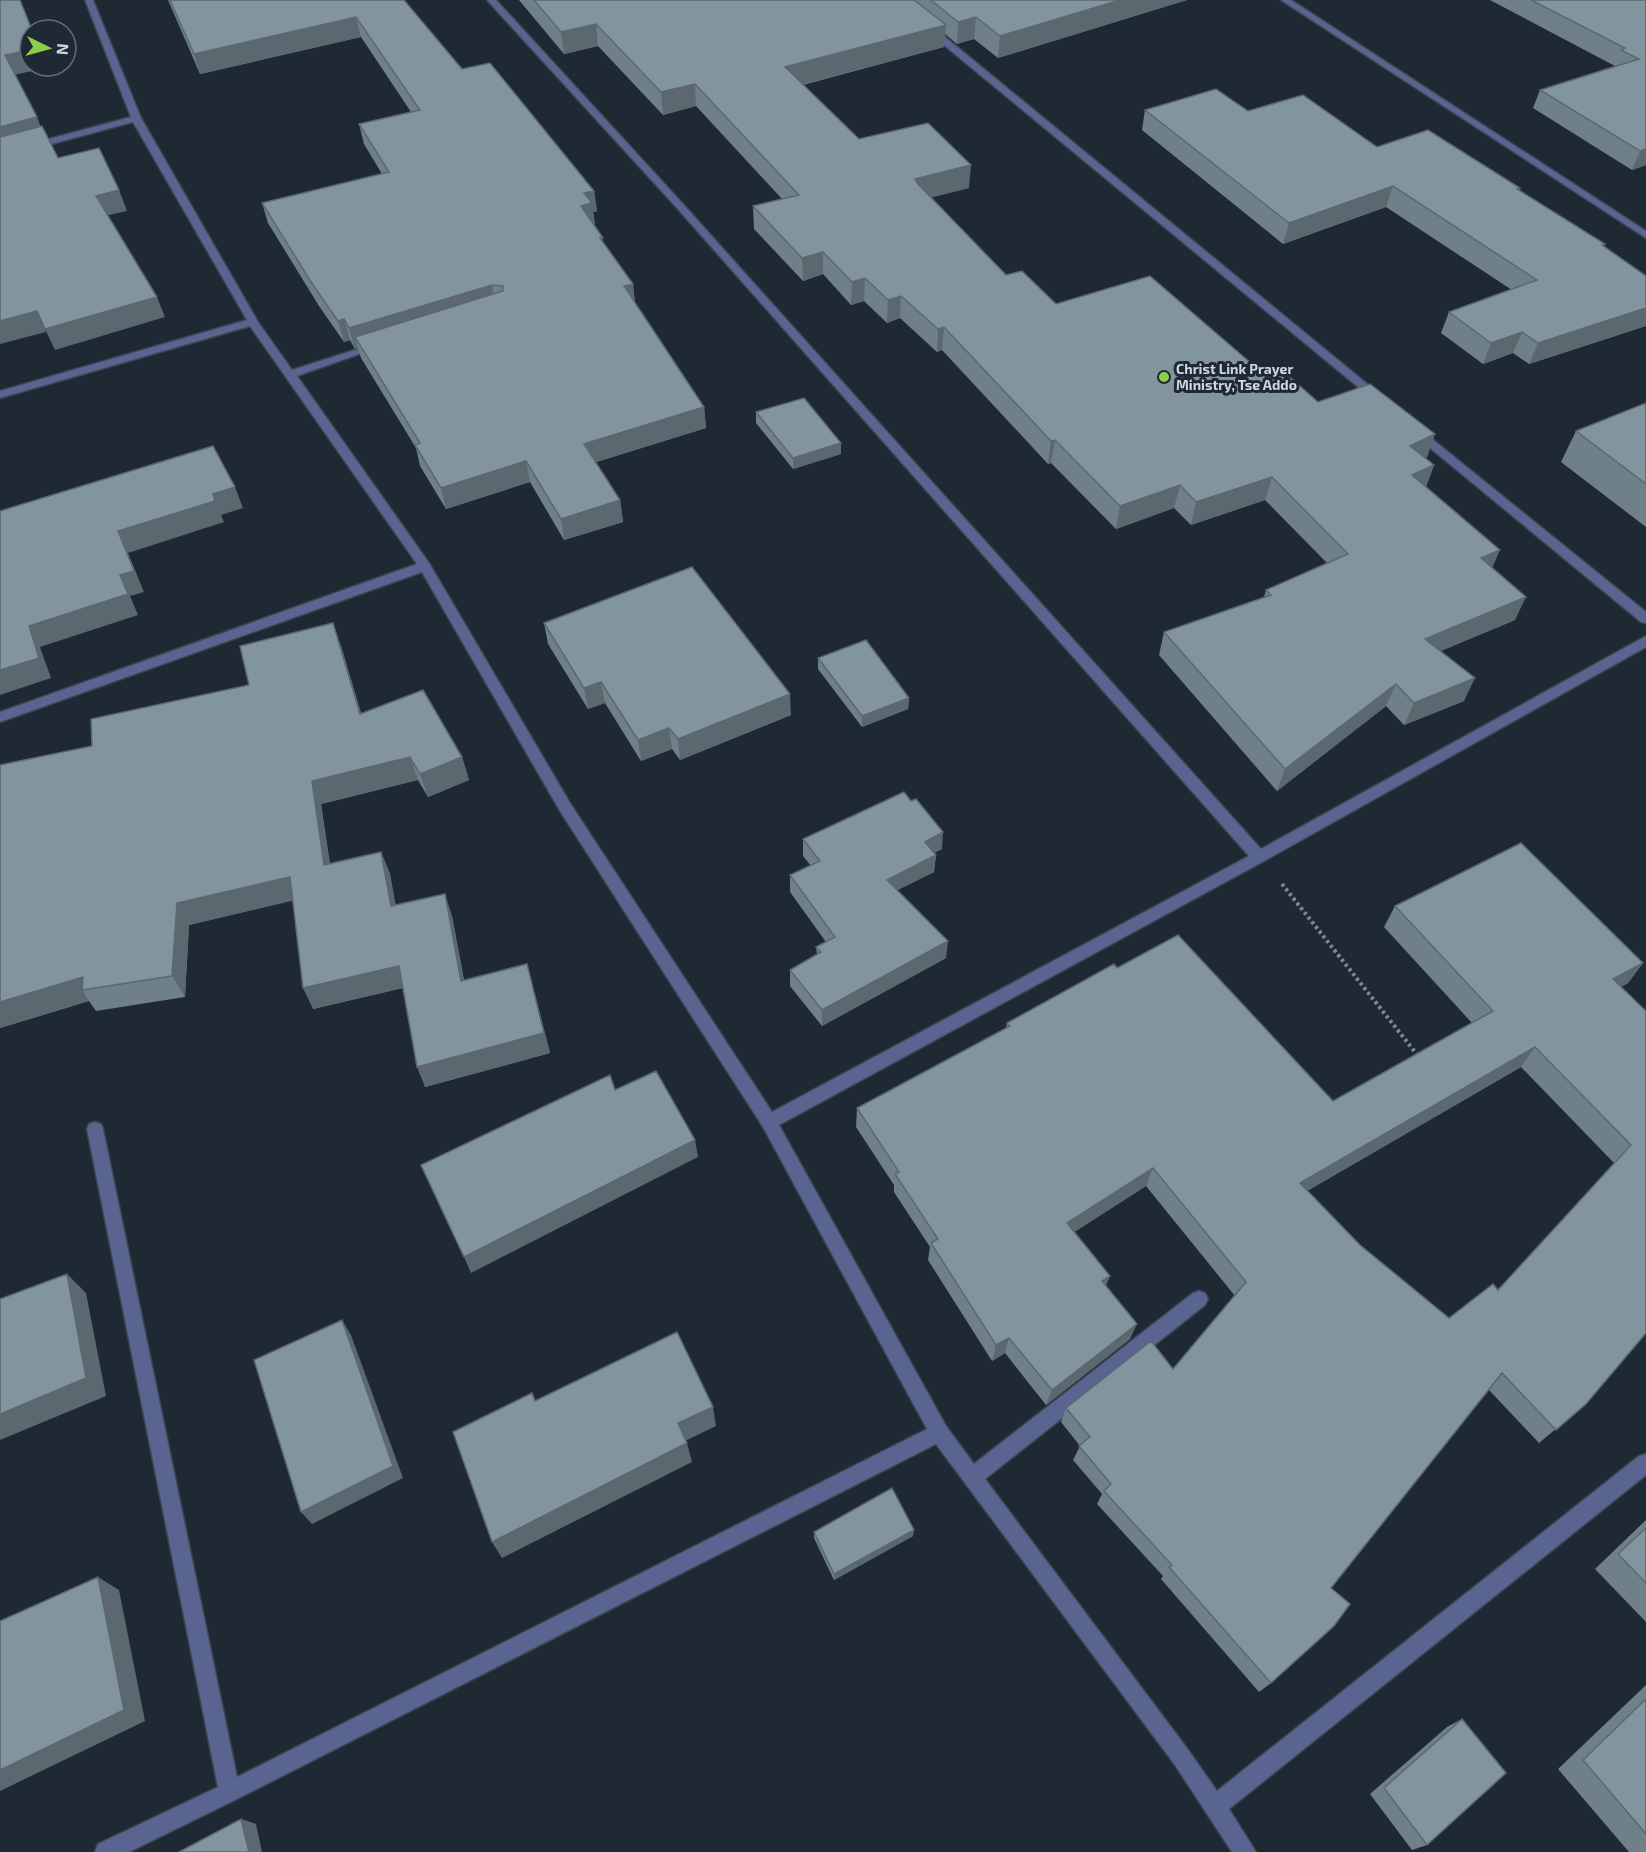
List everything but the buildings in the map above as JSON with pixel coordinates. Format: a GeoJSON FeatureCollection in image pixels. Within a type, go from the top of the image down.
{"type":"FeatureCollection","features":[{"type":"Feature","properties":{"kind":"street"},"geometry":{"type":"LineString","coordinates":[[89,0],[136,118],[254,322],[425,566],[565,807],[770,1122],[939,1433],[1182,1758],[1245,1852]]}},
{"type":"Feature","properties":{"kind":"street"},"geometry":{"type":"LineString","coordinates":[[491,0],[688,215],[1259,856]]}},
{"type":"Feature","properties":{"kind":"street"},"geometry":{"type":"LineString","coordinates":[[1285,0],[1646,235]]}},
{"type":"Feature","properties":{"kind":"street"},"geometry":{"type":"LineString","coordinates":[[921,22],[1387,406]]}},
{"type":"Feature","properties":{"kind":"street"},"geometry":{"type":"LineString","coordinates":[[0,155],[136,118]]}},
{"type":"Feature","properties":{"kind":"street"},"geometry":{"type":"LineString","coordinates":[[0,395],[254,322]]}},
{"type":"Feature","properties":{"kind":"street"},"geometry":{"type":"LineString","coordinates":[[291,374],[392,342]]}},
{"type":"Feature","properties":{"kind":"street"},"geometry":{"type":"LineString","coordinates":[[1406,421],[1646,619]]}},
{"type":"Feature","properties":{"kind":"street"},"geometry":{"type":"LineString","coordinates":[[0,717],[425,566]]}},
{"type":"Feature","properties":{"kind":"street"},"geometry":{"type":"LineString","coordinates":[[770,1122],[1259,856],[1646,641]]}},
{"type":"Feature","properties":{"kind":"street"},"geometry":{"type":"LineString","coordinates":[[95,1129],[230,1792]]}},
{"type":"Feature","properties":{"kind":"street"},"geometry":{"type":"LineString","coordinates":[[973,1477],[1199,1299]]}},
{"type":"Feature","properties":{"kind":"street"},"geometry":{"type":"LineString","coordinates":[[106,1852],[230,1792],[939,1433]]}},
{"type":"Feature","properties":{"kind":"street"},"geometry":{"type":"LineString","coordinates":[[1215,1806],[1646,1463]]}},
{"type":"Feature","properties":{"kind":"path"},"geometry":{"type":"LineString","coordinates":[[1259,856],[1426,1065]]}},
{"type":"Feature","properties":{"kind":"place","name":"Christ Link Prayer Ministry, Tse Addo"},"geometry":{"type":"Point","coordinates":[1164,377]}}]}
